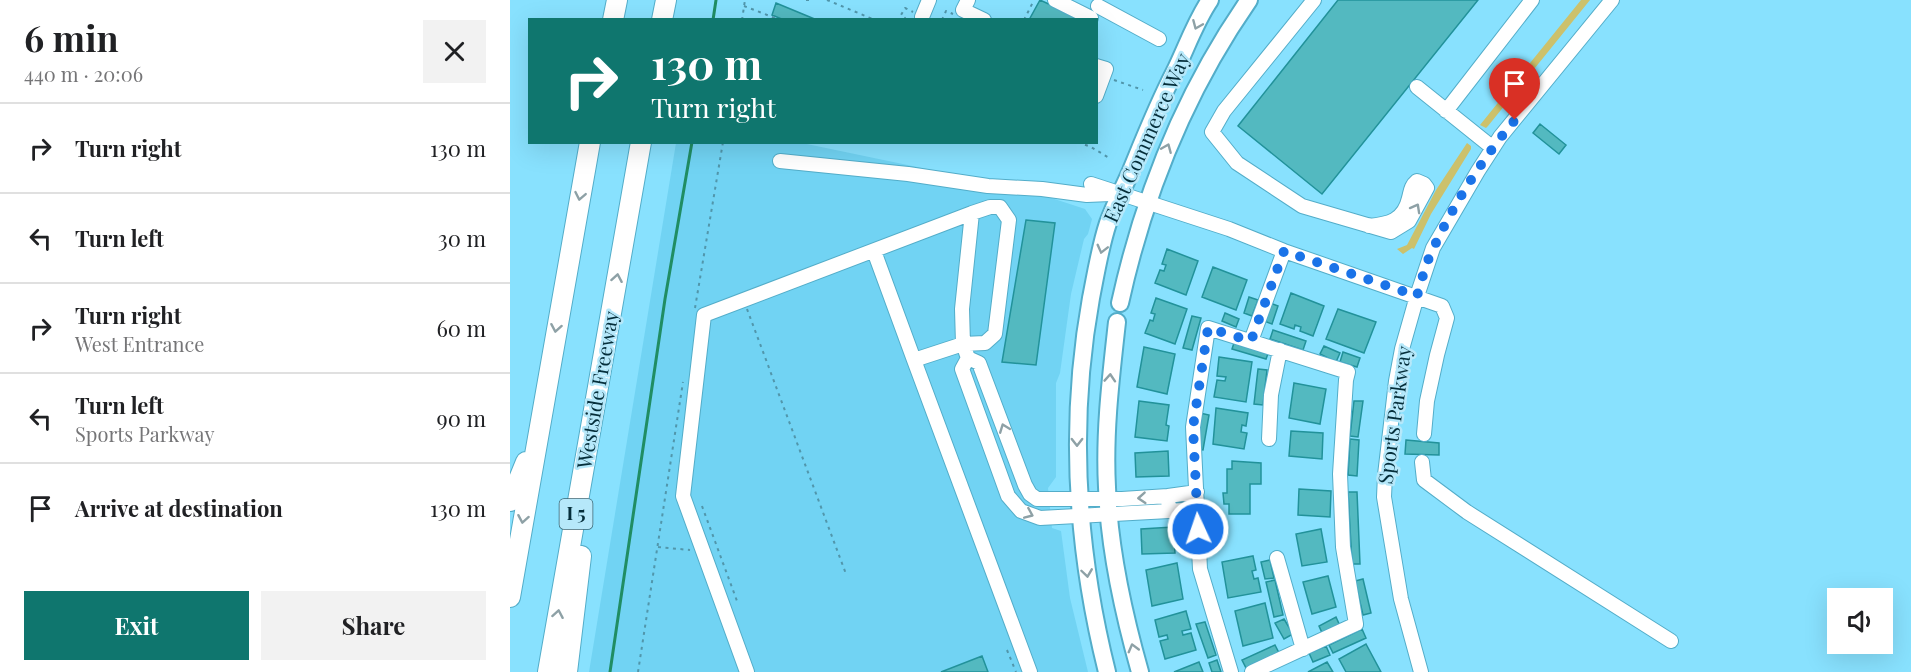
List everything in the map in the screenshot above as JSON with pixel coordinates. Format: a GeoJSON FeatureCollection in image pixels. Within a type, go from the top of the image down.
{"type":"FeatureCollection","features":[{"type":"Feature","properties":{"kind":"highway"},"geometry":{"type":"LineString","coordinates":[[613,18],[617,0]]}},
{"type":"Feature","properties":{"kind":"highway"},"geometry":{"type":"LineString","coordinates":[[662,18],[666,0]]}},
{"type":"Feature","properties":{"kind":"highway"},"geometry":{"type":"LineString","coordinates":[[510,597],[590,144]]}},
{"type":"Feature","properties":{"kind":"highway","name":"Westside Freeway"},"geometry":{"type":"LineString","coordinates":[[548,672],[641,144]]}},
{"type":"Feature","properties":{"kind":"highway"},"geometry":{"type":"LineString","coordinates":[[567,672],[603,357]]}},
{"type":"Feature","properties":{"kind":"highway"},"geometry":{"type":"LineString","coordinates":[[510,501],[518,477],[536,441]]}},
{"type":"Feature","properties":{"kind":"main road","name":"East Commerce Way"},"geometry":{"type":"LineString","coordinates":[[1107,672],[1092,607],[1079,507],[1077,439],[1086,324],[1108,223],[1147,128],[1185,52],[1203,9],[1210,0]]}},
{"type":"Feature","properties":{"kind":"main road","name":"East Commerce Way"},"geometry":{"type":"LineString","coordinates":[[1120,303],[1137,234],[1163,158],[1179,120],[1221,41],[1249,0]]}},
{"type":"Feature","properties":{"kind":"main road","name":"East Commerce Way"},"geometry":{"type":"LineString","coordinates":[[1117,322],[1108,416],[1109,507],[1118,581],[1140,672]]}},
{"type":"Feature","properties":{"kind":"street"},"geometry":{"type":"LineString","coordinates":[[922,17],[929,0]]}},
{"type":"Feature","properties":{"kind":"street"},"geometry":{"type":"LineString","coordinates":[[1055,0],[1095,11],[1159,39]]}},
{"type":"Feature","properties":{"kind":"street"},"geometry":{"type":"LineString","coordinates":[[1314,0],[1224,111],[1212,132],[1237,163],[1302,206],[1369,226]]}},
{"type":"Feature","properties":{"kind":"street"},"geometry":{"type":"LineString","coordinates":[[1446,111],[1532,0]]}},
{"type":"Feature","properties":{"kind":"street","name":"Sports Parkway"},"geometry":{"type":"LineString","coordinates":[[1421,672],[1401,599],[1384,497],[1396,381],[1402,349],[1417,296],[1433,248],[1452,212],[1493,148],[1612,0]]}},
{"type":"Feature","properties":{"kind":"street"},"geometry":{"type":"LineString","coordinates":[[962,9],[979,18]]}},
{"type":"Feature","properties":{"kind":"street"},"geometry":{"type":"LineString","coordinates":[[1098,87],[1102,70]]}},
{"type":"Feature","properties":{"kind":"street"},"geometry":{"type":"LineString","coordinates":[[1417,87],[1493,148]]}},
{"type":"Feature","properties":{"kind":"street"},"geometry":{"type":"LineString","coordinates":[[780,161],[908,174],[988,186],[1042,189],[1087,195],[1121,194]]}},
{"type":"Feature","properties":{"kind":"street"},"geometry":{"type":"LineString","coordinates":[[1091,184],[1229,229],[1284,251],[1442,306],[1447,318],[1430,389],[1424,435]]}},
{"type":"Feature","properties":{"kind":"street"},"geometry":{"type":"LineString","coordinates":[[747,672],[683,496],[704,315],[972,213],[990,207],[1000,207],[1009,220],[995,334],[985,343],[965,351],[914,360]]}},
{"type":"Feature","properties":{"kind":"street"},"geometry":{"type":"LineString","coordinates":[[972,213],[962,309],[965,351],[962,369],[1000,475],[1014,504],[1029,515],[1040,518],[1079,507]]}},
{"type":"Feature","properties":{"kind":"street"},"geometry":{"type":"LineString","coordinates":[[874,251],[1030,672]]}},
{"type":"Feature","properties":{"kind":"street"},"geometry":{"type":"LineString","coordinates":[[1251,341],[1284,251]]}},
{"type":"Feature","properties":{"kind":"street","name":"East Commerce Way"},"geometry":{"type":"LineString","coordinates":[[1117,322],[1120,303]]}},
{"type":"Feature","properties":{"kind":"street"},"geometry":{"type":"LineString","coordinates":[[1232,672],[1200,569],[1193,427],[1208,328],[1348,372],[1340,474],[1343,548],[1356,624],[1269,669],[1252,672]]}},
{"type":"Feature","properties":{"kind":"street"},"geometry":{"type":"LineString","coordinates":[[965,351],[979,363],[1025,485],[1030,494],[1037,499],[1079,507],[1169,511],[1197,509]]}},
{"type":"Feature","properties":{"kind":"street"},"geometry":{"type":"LineString","coordinates":[[1269,439],[1271,395],[1280,351]]}},
{"type":"Feature","properties":{"kind":"street"},"geometry":{"type":"LineString","coordinates":[[1422,462],[1424,480],[1467,512],[1671,641]]}},
{"type":"Feature","properties":{"kind":"street"},"geometry":{"type":"LineString","coordinates":[[1109,507],[1197,492]]}},
{"type":"Feature","properties":{"kind":"street"},"geometry":{"type":"LineString","coordinates":[[1168,496],[1169,511]]}},
{"type":"Feature","properties":{"kind":"street"},"geometry":{"type":"LineString","coordinates":[[1277,558],[1304,649]]}},
{"type":"Feature","properties":{"kind":"path"},"geometry":{"type":"LineString","coordinates":[[742,18],[745,0]]}},
{"type":"Feature","properties":{"kind":"path"},"geometry":{"type":"LineString","coordinates":[[827,0],[870,18]]}},
{"type":"Feature","properties":{"kind":"path"},"geometry":{"type":"LineString","coordinates":[[1025,18],[1034,0]]}},
{"type":"Feature","properties":{"kind":"path"},"geometry":{"type":"LineString","coordinates":[[744,6],[775,18]]}},
{"type":"Feature","properties":{"kind":"path"},"geometry":{"type":"LineString","coordinates":[[943,18],[946,11],[962,9]]}},
{"type":"Feature","properties":{"kind":"path"},"geometry":{"type":"LineString","coordinates":[[1102,70],[1143,90]]}},
{"type":"Feature","properties":{"kind":"path"},"geometry":{"type":"LineString","coordinates":[[695,309],[723,144]]}},
{"type":"Feature","properties":{"kind":"path"},"geometry":{"type":"LineString","coordinates":[[1083,144],[1112,159]]}},
{"type":"Feature","properties":{"kind":"path"},"geometry":{"type":"LineString","coordinates":[[747,308],[846,574]]}},
{"type":"Feature","properties":{"kind":"path"},"geometry":{"type":"LineString","coordinates":[[638,672],[684,377]]}},
{"type":"Feature","properties":{"kind":"path"},"geometry":{"type":"LineString","coordinates":[[702,506],[737,601]]}},
{"type":"Feature","properties":{"kind":"path"},"geometry":{"type":"LineString","coordinates":[[658,547],[688,550],[698,547]]}},
{"type":"Feature","properties":{"kind":"path"},"geometry":{"type":"LineString","coordinates":[[1007,650],[1016,672]]}},
{"type":"Feature","properties":{"kind":"shaded area"},"geometry":{"type":"Polygon","coordinates":[[[1581,0],[1590,0],[1488,126],[1486,128],[1480,125],[1581,0]]]}},
{"type":"Feature","properties":{"kind":"shaded area"},"geometry":{"type":"Polygon","coordinates":[[[1467,143],[1471,149],[1431,214],[1414,249],[1403,254],[1397,249],[1407,245],[1436,190],[1467,143]]]}},
{"type":"Feature","properties":{"kind":"shaded area"},"geometry":{"type":"Polygon","coordinates":[[[676,144],[807,144],[1027,190],[1085,209],[1092,219],[1088,234],[1084,239],[1071,294],[1060,373],[1056,383],[1056,477],[1048,488],[1052,528],[1061,531],[1070,598],[1088,672],[589,672],[676,144]]]}},
{"type":"Feature","properties":{"kind":"building"},"geometry":{"type":"Polygon","coordinates":[[[1040,0],[1077,17],[1077,18],[1030,18],[1040,0]]]}},
{"type":"Feature","properties":{"kind":"building"},"geometry":{"type":"Polygon","coordinates":[[[1338,0],[1478,0],[1322,194],[1238,126],[1338,0]]]}},
{"type":"Feature","properties":{"kind":"building"},"geometry":{"type":"Polygon","coordinates":[[[776,3],[812,18],[779,18],[772,15],[776,3]]]}},
{"type":"Feature","properties":{"kind":"building"},"geometry":{"type":"Polygon","coordinates":[[[1540,124],[1566,145],[1559,154],[1533,133],[1540,124]]]}},
{"type":"Feature","properties":{"kind":"building"},"geometry":{"type":"Polygon","coordinates":[[[1026,220],[1055,223],[1036,365],[1002,362],[1026,220]]]}},
{"type":"Feature","properties":{"kind":"building"},"geometry":{"type":"Polygon","coordinates":[[[1167,249],[1198,261],[1186,295],[1155,283],[1160,270],[1164,271],[1166,265],[1162,264],[1167,249]]]}},
{"type":"Feature","properties":{"kind":"building"},"geometry":{"type":"Polygon","coordinates":[[[1213,267],[1247,280],[1236,310],[1202,297],[1213,267]]]}},
{"type":"Feature","properties":{"kind":"building"},"geometry":{"type":"Polygon","coordinates":[[[1291,293],[1324,306],[1313,336],[1300,331],[1301,327],[1295,325],[1294,329],[1280,324],[1291,293]]]}},
{"type":"Feature","properties":{"kind":"building"},"geometry":{"type":"Polygon","coordinates":[[[1249,297],[1258,300],[1252,316],[1244,313],[1249,297]]]}},
{"type":"Feature","properties":{"kind":"building"},"geometry":{"type":"Polygon","coordinates":[[[1156,298],[1187,309],[1175,344],[1145,333],[1150,320],[1153,321],[1155,314],[1151,313],[1156,298]]]}},
{"type":"Feature","properties":{"kind":"building"},"geometry":{"type":"Polygon","coordinates":[[[1270,303],[1278,306],[1272,324],[1264,321],[1270,303]]]}},
{"type":"Feature","properties":{"kind":"building"},"geometry":{"type":"Polygon","coordinates":[[[1338,309],[1376,322],[1364,353],[1326,339],[1338,309]]]}},
{"type":"Feature","properties":{"kind":"building"},"geometry":{"type":"Polygon","coordinates":[[[1225,313],[1239,319],[1236,327],[1222,321],[1225,313]]]}},
{"type":"Feature","properties":{"kind":"building"},"geometry":{"type":"Polygon","coordinates":[[[1192,316],[1201,318],[1192,350],[1183,348],[1192,316]]]}},
{"type":"Feature","properties":{"kind":"building"},"geometry":{"type":"Polygon","coordinates":[[[1273,330],[1306,341],[1303,350],[1270,339],[1273,330]]]}},
{"type":"Feature","properties":{"kind":"building"},"geometry":{"type":"Polygon","coordinates":[[[1235,340],[1269,351],[1266,359],[1232,349],[1235,340]]]}},
{"type":"Feature","properties":{"kind":"building"},"geometry":{"type":"Polygon","coordinates":[[[1324,346],[1340,353],[1336,362],[1320,354],[1324,346]]]}},
{"type":"Feature","properties":{"kind":"building"},"geometry":{"type":"Polygon","coordinates":[[[1144,347],[1175,354],[1167,394],[1137,387],[1144,347]]]}},
{"type":"Feature","properties":{"kind":"building"},"geometry":{"type":"Polygon","coordinates":[[[1343,352],[1360,358],[1357,367],[1340,362],[1343,352]]]}},
{"type":"Feature","properties":{"kind":"building"},"geometry":{"type":"Polygon","coordinates":[[[1219,357],[1252,362],[1246,402],[1214,397],[1217,380],[1225,381],[1226,377],[1217,376],[1219,357]]]}},
{"type":"Feature","properties":{"kind":"building"},"geometry":{"type":"Polygon","coordinates":[[[1258,369],[1267,370],[1263,405],[1254,404],[1258,369]]]}},
{"type":"Feature","properties":{"kind":"building"},"geometry":{"type":"Polygon","coordinates":[[[1294,383],[1326,389],[1320,424],[1289,418],[1294,383]]]}},
{"type":"Feature","properties":{"kind":"building"},"geometry":{"type":"Polygon","coordinates":[[[1139,401],[1169,405],[1166,425],[1169,426],[1167,441],[1135,437],[1139,401]]]}},
{"type":"Feature","properties":{"kind":"building"},"geometry":{"type":"Polygon","coordinates":[[[1354,401],[1363,401],[1358,437],[1350,436],[1354,401]]]}},
{"type":"Feature","properties":{"kind":"building"},"geometry":{"type":"Polygon","coordinates":[[[1216,408],[1248,413],[1246,426],[1242,425],[1241,432],[1247,433],[1244,449],[1213,444],[1216,408]]]}},
{"type":"Feature","properties":{"kind":"building"},"geometry":{"type":"Polygon","coordinates":[[[1200,413],[1209,415],[1203,450],[1195,449],[1200,413]]]}},
{"type":"Feature","properties":{"kind":"building"},"geometry":{"type":"Polygon","coordinates":[[[1291,431],[1323,433],[1322,459],[1289,456],[1291,431]]]}},
{"type":"Feature","properties":{"kind":"building"},"geometry":{"type":"Polygon","coordinates":[[[1350,439],[1359,440],[1357,476],[1348,475],[1350,439]]]}},
{"type":"Feature","properties":{"kind":"building"},"geometry":{"type":"Polygon","coordinates":[[[1406,440],[1439,443],[1439,455],[1405,454],[1406,440]]]}},
{"type":"Feature","properties":{"kind":"building"},"geometry":{"type":"Polygon","coordinates":[[[1168,451],[1169,476],[1136,477],[1135,453],[1168,451]]]}},
{"type":"Feature","properties":{"kind":"building"},"geometry":{"type":"Polygon","coordinates":[[[1232,461],[1261,463],[1261,484],[1250,484],[1250,514],[1229,514],[1229,504],[1224,504],[1223,493],[1227,493],[1227,469],[1232,469],[1232,461]]]}},
{"type":"Feature","properties":{"kind":"building"},"geometry":{"type":"Polygon","coordinates":[[[1299,489],[1331,491],[1330,517],[1298,515],[1299,489]]]}},
{"type":"Feature","properties":{"kind":"building"},"geometry":{"type":"Polygon","coordinates":[[[1348,492],[1357,492],[1360,564],[1352,564],[1348,492]]]}},
{"type":"Feature","properties":{"kind":"building"},"geometry":{"type":"Polygon","coordinates":[[[1173,527],[1175,553],[1142,554],[1141,529],[1173,527]]]}},
{"type":"Feature","properties":{"kind":"building"},"geometry":{"type":"Polygon","coordinates":[[[1189,529],[1191,547],[1182,548],[1181,530],[1189,529]]]}},
{"type":"Feature","properties":{"kind":"building"},"geometry":{"type":"Polygon","coordinates":[[[1321,529],[1327,562],[1302,566],[1296,534],[1321,529]]]}},
{"type":"Feature","properties":{"kind":"building"},"geometry":{"type":"Polygon","coordinates":[[[1253,556],[1256,570],[1252,571],[1254,579],[1258,578],[1261,592],[1228,598],[1222,562],[1253,556]]]}},
{"type":"Feature","properties":{"kind":"building"},"geometry":{"type":"Polygon","coordinates":[[[1270,560],[1274,578],[1265,579],[1261,562],[1270,560]]]}},
{"type":"Feature","properties":{"kind":"building"},"geometry":{"type":"Polygon","coordinates":[[[1177,563],[1183,599],[1152,606],[1146,570],[1177,563]]]}},
{"type":"Feature","properties":{"kind":"building"},"geometry":{"type":"Polygon","coordinates":[[[1328,576],[1336,607],[1312,614],[1303,582],[1328,576]]]}},
{"type":"Feature","properties":{"kind":"building"},"geometry":{"type":"Polygon","coordinates":[[[1363,579],[1371,613],[1363,615],[1355,581],[1363,579]]]}},
{"type":"Feature","properties":{"kind":"building"},"geometry":{"type":"Polygon","coordinates":[[[1275,580],[1283,615],[1274,617],[1266,582],[1275,580]]]}},
{"type":"Feature","properties":{"kind":"building"},"geometry":{"type":"Polygon","coordinates":[[[1265,603],[1273,638],[1243,646],[1235,611],[1265,603]]]}},
{"type":"Feature","properties":{"kind":"building"},"geometry":{"type":"Polygon","coordinates":[[[1186,611],[1191,629],[1182,631],[1183,635],[1191,633],[1196,650],[1165,659],[1160,641],[1168,639],[1167,635],[1159,637],[1155,620],[1186,611]]]}},
{"type":"Feature","properties":{"kind":"building"},"geometry":{"type":"Polygon","coordinates":[[[1336,617],[1340,626],[1323,635],[1319,626],[1336,617]]]}},
{"type":"Feature","properties":{"kind":"building"},"geometry":{"type":"Polygon","coordinates":[[[1284,619],[1293,634],[1284,639],[1275,623],[1284,619]]]}},
{"type":"Feature","properties":{"kind":"building"},"geometry":{"type":"Polygon","coordinates":[[[1205,622],[1216,655],[1208,658],[1196,624],[1205,622]]]}},
{"type":"Feature","properties":{"kind":"building"},"geometry":{"type":"Polygon","coordinates":[[[1362,629],[1366,638],[1333,653],[1329,645],[1362,629]]]}},
{"type":"Feature","properties":{"kind":"building"},"geometry":{"type":"Polygon","coordinates":[[[1366,644],[1381,672],[1346,672],[1339,659],[1366,644]]]}},
{"type":"Feature","properties":{"kind":"building"},"geometry":{"type":"Polygon","coordinates":[[[1275,645],[1279,653],[1246,668],[1242,660],[1275,645]]]}},
{"type":"Feature","properties":{"kind":"building"},"geometry":{"type":"Polygon","coordinates":[[[1326,646],[1330,655],[1313,662],[1309,653],[1326,646]]]}},
{"type":"Feature","properties":{"kind":"building"},"geometry":{"type":"Polygon","coordinates":[[[982,656],[988,672],[941,672],[982,656]]]}},
{"type":"Feature","properties":{"kind":"building"},"geometry":{"type":"Polygon","coordinates":[[[1217,660],[1221,672],[1212,672],[1209,663],[1217,660]]]}},
{"type":"Feature","properties":{"kind":"building"},"geometry":{"type":"Polygon","coordinates":[[[1199,662],[1203,672],[1174,672],[1199,662]]]}},
{"type":"Feature","properties":{"kind":"building"},"geometry":{"type":"Polygon","coordinates":[[[1327,662],[1333,672],[1308,672],[1327,662]]]}},
{"type":"Feature","properties":{"kind":"waterway"},"geometry":{"type":"LineString","coordinates":[[713,18],[716,0]]}},
{"type":"Feature","properties":{"kind":"waterway"},"geometry":{"type":"LineString","coordinates":[[610,672],[665,299],[692,144]]}},
{"type":"Feature","properties":{"kind":"route"},"geometry":{"type":"LineString","coordinates":[[1198,529],[1193,427],[1208,328],[1251,341],[1284,251],[1417,296],[1433,248],[1452,212],[1500,137],[1515,120]]}}]}
